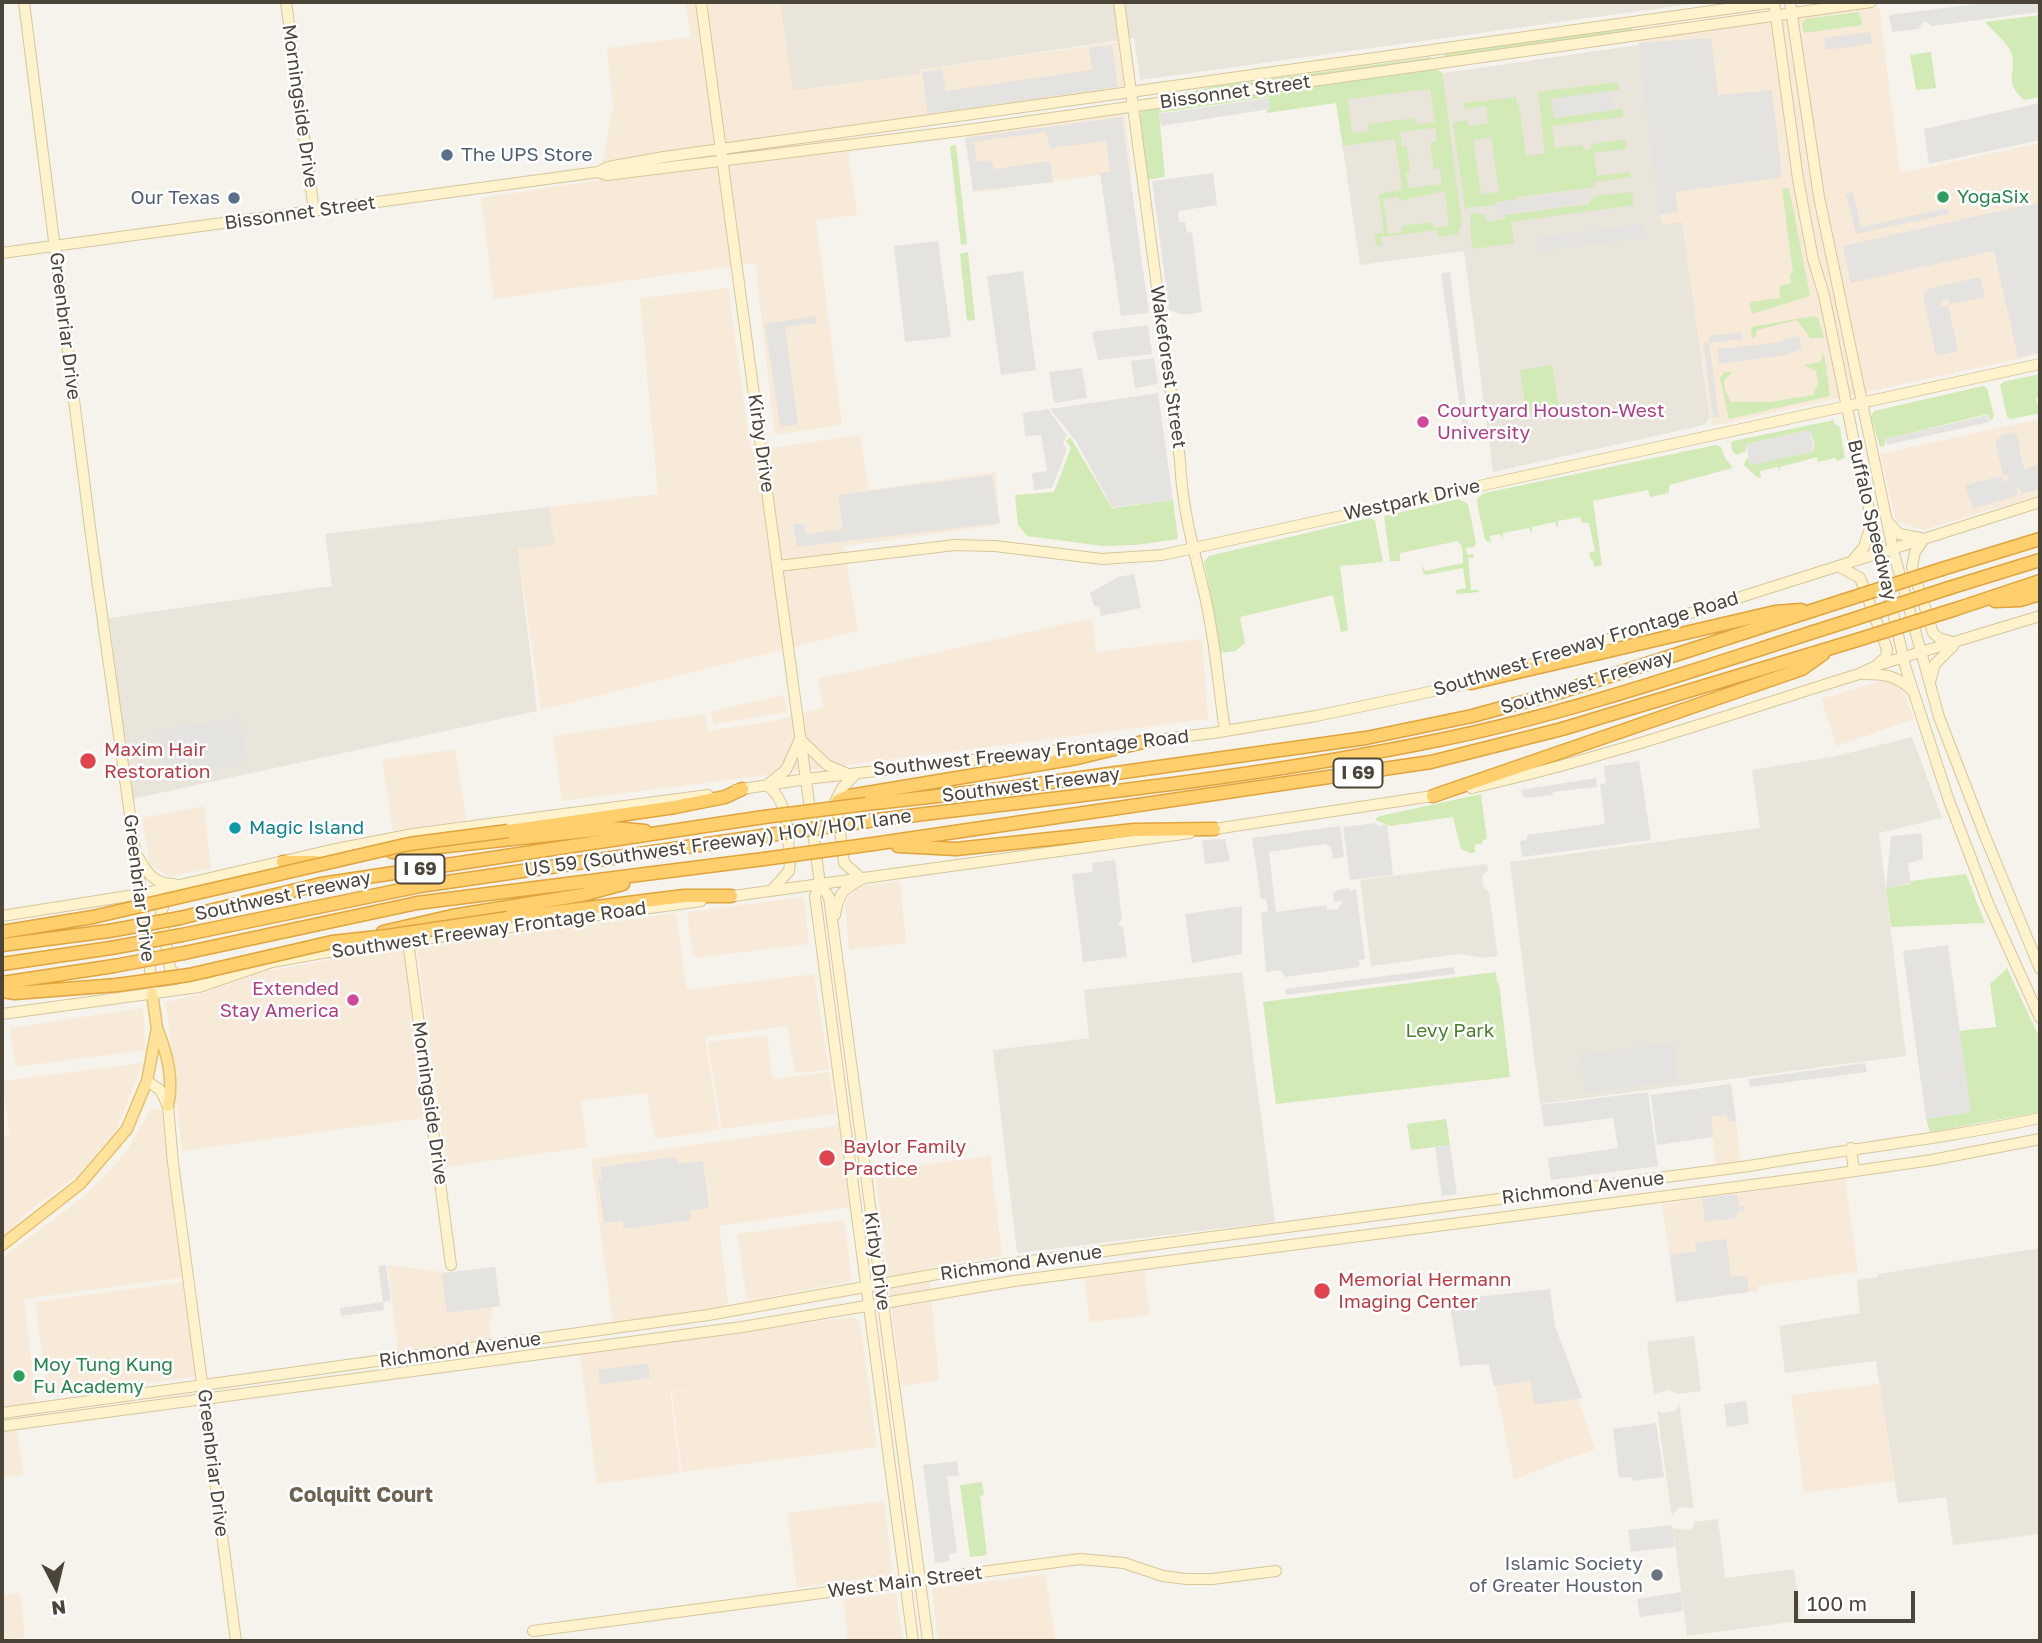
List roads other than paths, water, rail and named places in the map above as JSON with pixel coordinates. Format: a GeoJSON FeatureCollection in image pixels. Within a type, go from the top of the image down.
{"type":"FeatureCollection","features":[{"type":"Feature","properties":{"kind":"highway","name":"Southwest Freeway"},"geometry":{"type":"LineString","coordinates":[[2,945],[109,931],[180,918],[321,884],[822,810],[865,799],[1023,786],[1366,738],[1472,716],[1560,692],[2038,538]]}},
{"type":"Feature","properties":{"kind":"highway","name":"US 59 (Southwest Freeway) HOV/HOT lane"},"geometry":{"type":"LineString","coordinates":[[2,964],[182,935],[420,886],[869,821],[1287,767],[1441,740],[1583,703],[2040,560]]}},
{"type":"Feature","properties":{"kind":"highway","name":"Southwest Freeway"},"geometry":{"type":"LineString","coordinates":[[2,983],[249,941],[416,903],[873,844],[1431,762],[1563,729],[2040,582]]}},
{"type":"Feature","properties":{"kind":"highway"},"geometry":{"type":"LineString","coordinates":[[1980,602],[2020,600],[2040,594]]}},
{"type":"Feature","properties":{"kind":"highway"},"geometry":{"type":"LineString","coordinates":[[1471,683],[1775,612],[1819,610]]}},
{"type":"Feature","properties":{"kind":"highway"},"geometry":{"type":"LineString","coordinates":[[1433,796],[1802,669],[1832,648]]}},
{"type":"Feature","properties":{"kind":"highway"},"geometry":{"type":"LineString","coordinates":[[865,799],[1077,758],[1151,740]]}},
{"type":"Feature","properties":{"kind":"highway"},"geometry":{"type":"LineString","coordinates":[[2,932],[93,917],[409,844],[676,807],[725,797],[742,789]]}},
{"type":"Feature","properties":{"kind":"highway"},"geometry":{"type":"LineString","coordinates":[[283,862],[302,863],[613,828],[663,833]]}},
{"type":"Feature","properties":{"kind":"highway"},"geometry":{"type":"LineString","coordinates":[[873,844],[956,849],[1134,830],[1214,829]]}},
{"type":"Feature","properties":{"kind":"highway"},"geometry":{"type":"LineString","coordinates":[[272,962],[328,944],[452,916],[582,895],[667,872]]}},
{"type":"Feature","properties":{"kind":"highway"},"geometry":{"type":"LineString","coordinates":[[2,991],[15,993],[117,985],[189,975],[332,942],[684,896],[731,896]]}},
{"type":"Feature","properties":{"kind":"main road","name":"Greenbriar Drive"},"geometry":{"type":"LineString","coordinates":[[2,1245],[80,1184],[127,1129],[147,1081],[157,1028],[24,2]]}},
{"type":"Feature","properties":{"kind":"main road","name":"Morningside Drive"},"geometry":{"type":"LineString","coordinates":[[286,2],[314,211]]}},
{"type":"Feature","properties":{"kind":"main road","name":"Kirby Drive"},"geometry":{"type":"LineString","coordinates":[[701,2],[820,884],[830,897],[928,1641]]}},
{"type":"Feature","properties":{"kind":"main road","name":"Wakeforest Street"},"geometry":{"type":"LineString","coordinates":[[1119,2],[1180,460],[1181,488],[1192,549],[1205,594],[1225,731]]}},
{"type":"Feature","properties":{"kind":"main road","name":"Bissonnet Street"},"geometry":{"type":"LineString","coordinates":[[722,156],[850,132],[1775,2]]}},
{"type":"Feature","properties":{"kind":"main road","name":"Buffalo Speedway"},"geometry":{"type":"LineString","coordinates":[[1775,2],[1798,179],[1813,259],[1824,295],[1871,521],[1903,658],[1948,798],[1988,903],[2040,1018]]}},
{"type":"Feature","properties":{"kind":"main road","name":"Buffalo Speedway"},"geometry":{"type":"LineString","coordinates":[[1790,2],[1815,177],[1892,550],[1930,687],[1985,836],[2040,969]]}},
{"type":"Feature","properties":{"kind":"main road","name":"Bissonnet Street"},"geometry":{"type":"LineString","coordinates":[[2,253],[598,173],[608,167],[852,145],[1871,2]]}},
{"type":"Feature","properties":{"kind":"main road"},"geometry":{"type":"LineString","coordinates":[[850,132],[852,145]]}},
{"type":"Feature","properties":{"kind":"main road"},"geometry":{"type":"LineString","coordinates":[[1798,179],[1815,177]]}},
{"type":"Feature","properties":{"kind":"main road"},"geometry":{"type":"LineString","coordinates":[[1824,295],[1839,291]]}},
{"type":"Feature","properties":{"kind":"main road","name":"Westpark Drive"},"geometry":{"type":"LineString","coordinates":[[778,566],[955,545],[995,546],[1116,559],[1152,557],[2040,364]]}},
{"type":"Feature","properties":{"kind":"main road","name":"Southwest Freeway Frontage Road"},"geometry":{"type":"LineString","coordinates":[[2,916],[141,894],[413,834],[806,779],[1225,731],[1362,707],[1471,683],[2040,502]]}},
{"type":"Feature","properties":{"kind":"main road"},"geometry":{"type":"LineString","coordinates":[[1887,520],[1899,534],[1924,539],[1915,552],[1912,567],[1933,633],[1944,641],[1956,643]]}},
{"type":"Feature","properties":{"kind":"main road"},"geometry":{"type":"LineString","coordinates":[[1871,521],[1864,547],[1843,565],[1860,578],[1887,649],[1886,657],[1878,665]]}},
{"type":"Feature","properties":{"kind":"main road","name":"Southwest Freeway Frontage Road"},"geometry":{"type":"LineString","coordinates":[[2,1014],[199,987],[272,962],[408,941],[862,879],[1433,796],[1566,765],[1859,674],[1878,665],[2040,617]]}},
{"type":"Feature","properties":{"kind":"main road"},"geometry":{"type":"LineString","coordinates":[[1930,687],[1935,664],[1956,643]]}},
{"type":"Feature","properties":{"kind":"main road"},"geometry":{"type":"LineString","coordinates":[[1859,674],[1886,674],[1902,681],[1913,691]]}},
{"type":"Feature","properties":{"kind":"main road"},"geometry":{"type":"LineString","coordinates":[[772,890],[789,871],[790,862],[783,805],[778,793],[767,785],[786,770],[800,738],[827,765],[853,774],[836,800],[844,863],[862,879],[846,887],[841,895],[833,928]]}},
{"type":"Feature","properties":{"kind":"main road"},"geometry":{"type":"LineString","coordinates":[[135,851],[148,875],[157,881],[185,884]]}},
{"type":"Feature","properties":{"kind":"main road"},"geometry":{"type":"LineString","coordinates":[[185,884],[168,896],[161,913],[170,969],[182,981],[225,979]]}},
{"type":"Feature","properties":{"kind":"main road","name":"Kirby Drive"},"geometry":{"type":"LineString","coordinates":[[820,884],[815,896],[913,1641]]}},
{"type":"Feature","properties":{"kind":"main road","name":"Morningside Drive"},"geometry":{"type":"LineString","coordinates":[[408,941],[451,1265]]}},
{"type":"Feature","properties":{"kind":"main road"},"geometry":{"type":"LineString","coordinates":[[157,1028],[166,1051],[171,1091],[168,1106]]}},
{"type":"Feature","properties":{"kind":"main road"},"geometry":{"type":"LineString","coordinates":[[147,1081],[160,1090],[168,1106]]}},
{"type":"Feature","properties":{"kind":"main road","name":"Greenbriar Drive"},"geometry":{"type":"LineString","coordinates":[[168,1106],[173,1163],[236,1641]]}},
{"type":"Feature","properties":{"kind":"main road","name":"Richmond Avenue"},"geometry":{"type":"LineString","coordinates":[[2,1413],[740,1310],[977,1268],[1724,1169],[1990,1129],[2040,1118]]}},
{"type":"Feature","properties":{"kind":"main road","name":"Richmond Avenue"},"geometry":{"type":"LineString","coordinates":[[2,1426],[742,1327],[1014,1281],[1854,1171],[1932,1160],[2040,1139]]}},
{"type":"Feature","properties":{"kind":"main road"},"geometry":{"type":"LineString","coordinates":[[1851,1148],[1854,1171]]}},
{"type":"Feature","properties":{"kind":"main road"},"geometry":{"type":"LineString","coordinates":[[1412,1211],[1414,1230]]}},
{"type":"Feature","properties":{"kind":"main road"},"geometry":{"type":"LineString","coordinates":[[1148,1246],[1150,1265]]}},
{"type":"Feature","properties":{"kind":"main road"},"geometry":{"type":"LineString","coordinates":[[468,1350],[469,1363]]}},
{"type":"Feature","properties":{"kind":"main road"},"geometry":{"type":"LineString","coordinates":[[344,1366],[346,1380]]}},
{"type":"Feature","properties":{"kind":"main road","name":"West Main Street"},"geometry":{"type":"LineString","coordinates":[[533,1631],[1080,1559],[1124,1563],[1163,1576],[1186,1579],[1212,1579],[1276,1571]]}},
{"type":"Feature","properties":{"kind":"place","name":"The UPS Store"},"geometry":{"type":"Point","coordinates":[447,155]}},
{"type":"Feature","properties":{"kind":"place","name":"YogaSix"},"geometry":{"type":"Point","coordinates":[1943,197]}},
{"type":"Feature","properties":{"kind":"place","name":"Our Texas"},"geometry":{"type":"Point","coordinates":[234,198]}},
{"type":"Feature","properties":{"kind":"place","name":"Courtyard Houston-West University"},"geometry":{"type":"Point","coordinates":[1423,422]}},
{"type":"Feature","properties":{"kind":"place","name":"Maxim Hair Restoration"},"geometry":{"type":"Point","coordinates":[88,761]}},
{"type":"Feature","properties":{"kind":"place","name":"Magic Island"},"geometry":{"type":"Point","coordinates":[235,828]}},
{"type":"Feature","properties":{"kind":"place","name":"Extended Stay America"},"geometry":{"type":"Point","coordinates":[353,1000]}},
{"type":"Feature","properties":{"kind":"place","name":"Baylor Family Practice"},"geometry":{"type":"Point","coordinates":[827,1158]}},
{"type":"Feature","properties":{"kind":"place","name":"Memorial Hermann Imaging Center"},"geometry":{"type":"Point","coordinates":[1322,1291]}},
{"type":"Feature","properties":{"kind":"place","name":"Moy Tung Kung Fu Academy"},"geometry":{"type":"Point","coordinates":[19,1376]}},
{"type":"Feature","properties":{"kind":"place","name":"Islamic Society of Greater Houston"},"geometry":{"type":"Point","coordinates":[1657,1575]}},
{"type":"Feature","properties":{"kind":"district","name":"Colquitt Court"},"geometry":{"type":"Point","coordinates":[361,1495]}},
{"type":"Feature","properties":{"kind":"park label","name":"Levy Park"},"geometry":{"type":"Point","coordinates":[1450,1031]}}]}
